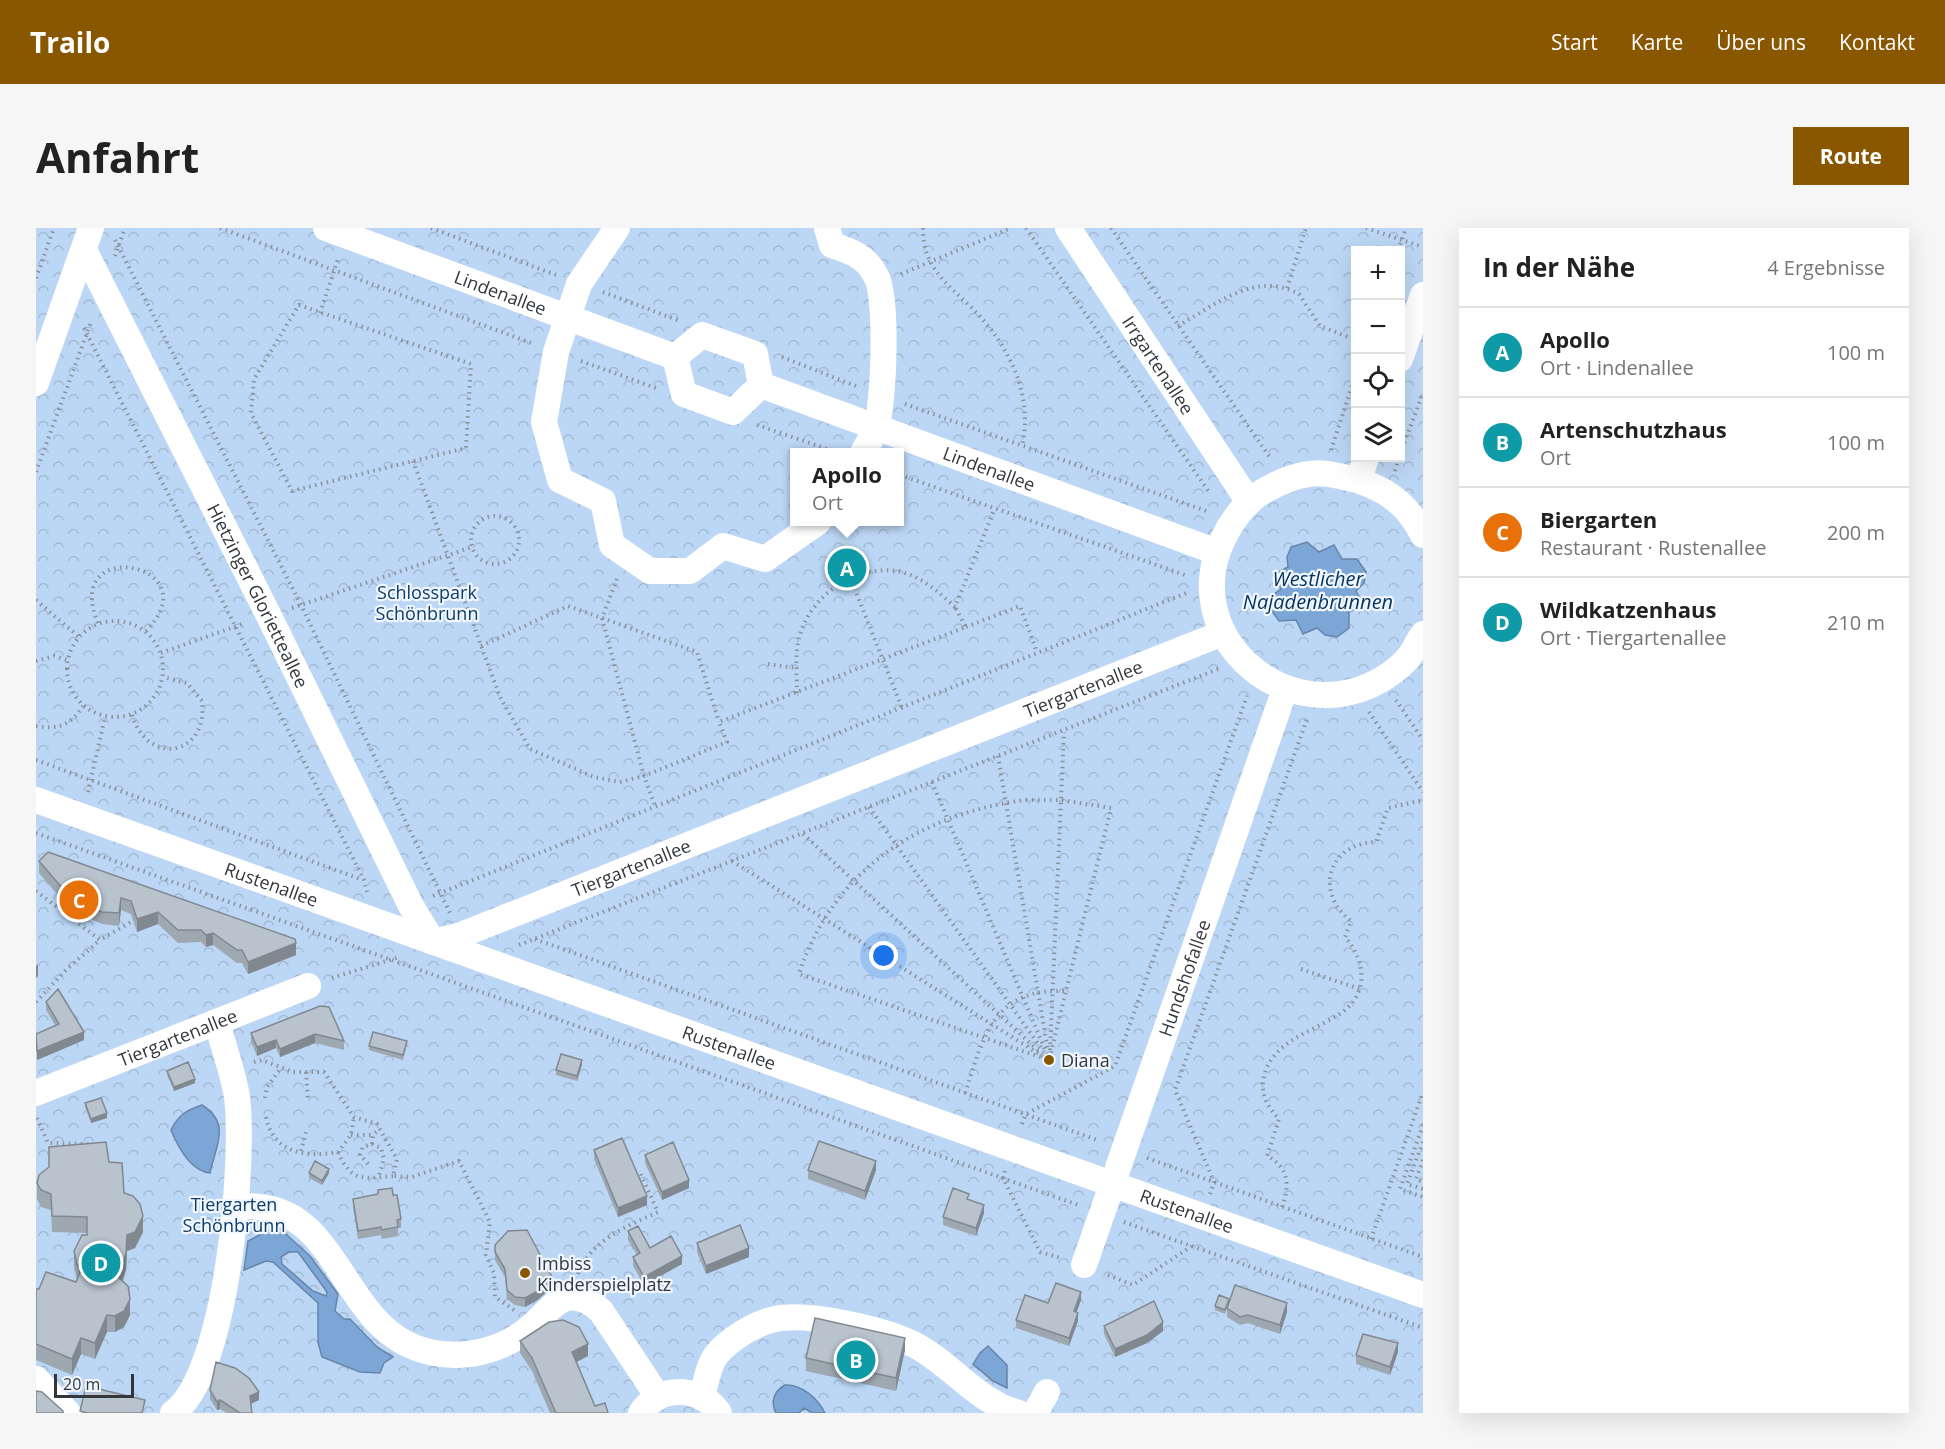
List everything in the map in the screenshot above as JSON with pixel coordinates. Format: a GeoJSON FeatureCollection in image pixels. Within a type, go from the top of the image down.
{"type":"FeatureCollection","features":[{"type":"Feature","properties":{"kind":"street"},"geometry":{"type":"LineString","coordinates":[[617,228],[579,284],[556,352],[544,422],[560,480],[603,501],[612,544],[650,571],[690,571],[723,546],[765,559],[812,526]]}},
{"type":"Feature","properties":{"kind":"street"},"geometry":{"type":"LineString","coordinates":[[827,228],[832,245],[858,254],[877,277],[878,282],[884,324],[881,395],[876,428],[866,448]]}},
{"type":"Feature","properties":{"kind":"street","name":"Irrgartenallee"},"geometry":{"type":"LineString","coordinates":[[1068,228],[1241,511]]}},
{"type":"Feature","properties":{"kind":"street","name":"Lindenallee"},"geometry":{"type":"LineString","coordinates":[[336,232],[675,357]]}},
{"type":"Feature","properties":{"kind":"street"},"geometry":{"type":"LineString","coordinates":[[36,383],[67,296],[96,238]]}},
{"type":"Feature","properties":{"kind":"street","name":"Hietzinger Glorietteallee"},"geometry":{"type":"LineString","coordinates":[[96,238],[103,288],[269,616],[411,906],[433,942]]}},
{"type":"Feature","properties":{"kind":"street"},"geometry":{"type":"LineString","coordinates":[[1403,354],[1423,295]]}},
{"type":"Feature","properties":{"kind":"street"},"geometry":{"type":"LineString","coordinates":[[702,335],[755,354],[760,384],[733,412],[684,394],[675,357],[702,335]]}},
{"type":"Feature","properties":{"kind":"street","name":"Lindenallee"},"geometry":{"type":"LineString","coordinates":[[760,384],[1217,552]]}},
{"type":"Feature","properties":{"kind":"street"},"geometry":{"type":"LineString","coordinates":[[1423,535],[1396,499],[1363,468],[1285,480],[1241,511],[1217,552],[1212,584],[1215,609],[1223,633],[1248,666],[1285,689],[1316,696],[1354,692],[1382,680],[1408,658],[1423,634]]}},
{"type":"Feature","properties":{"kind":"street","name":"Tiergartenallee"},"geometry":{"type":"LineString","coordinates":[[433,942],[461,935],[1223,633]]}},
{"type":"Feature","properties":{"kind":"street","name":"Hundshofallee"},"geometry":{"type":"LineString","coordinates":[[1084,1265],[1285,689]]}},
{"type":"Feature","properties":{"kind":"street","name":"Rustenallee"},"geometry":{"type":"LineString","coordinates":[[36,800],[1423,1295]]}},
{"type":"Feature","properties":{"kind":"street","name":"Tiergartenallee"},"geometry":{"type":"LineString","coordinates":[[36,1093],[308,986]]}},
{"type":"Feature","properties":{"kind":"street"},"geometry":{"type":"LineString","coordinates":[[184,1410],[207,1359],[226,1278],[238,1176],[237,1097],[217,1022]]}},
{"type":"Feature","properties":{"kind":"street"},"geometry":{"type":"LineString","coordinates":[[235,1205],[272,1209],[287,1215],[305,1228],[327,1251],[369,1315],[386,1332],[406,1344],[426,1351],[456,1355],[483,1352],[520,1335],[551,1307],[565,1299],[580,1299],[591,1302],[601,1311],[650,1405],[673,1392],[688,1392],[711,1405],[712,1363],[729,1342],[775,1319],[807,1317],[883,1332],[913,1344],[973,1391],[997,1405],[1019,1413]]}},
{"type":"Feature","properties":{"kind":"street"},"geometry":{"type":"LineString","coordinates":[[36,1379],[68,1413]]}},
{"type":"Feature","properties":{"kind":"path"},"geometry":{"type":"LineString","coordinates":[[36,278],[54,228]]}},
{"type":"Feature","properties":{"kind":"path"},"geometry":{"type":"LineString","coordinates":[[36,472],[124,228]]}},
{"type":"Feature","properties":{"kind":"path"},"geometry":{"type":"LineString","coordinates":[[220,228],[556,352],[658,388],[684,394]]}},
{"type":"Feature","properties":{"kind":"path"},"geometry":{"type":"LineString","coordinates":[[923,228],[923,241],[930,263],[939,278],[990,328],[1013,366],[1021,385],[1026,410],[1022,446]]}},
{"type":"Feature","properties":{"kind":"path"},"geometry":{"type":"LineString","coordinates":[[878,282],[930,263],[1011,228]]}},
{"type":"Feature","properties":{"kind":"path"},"geometry":{"type":"LineString","coordinates":[[1026,228],[1198,479],[1241,511]]}},
{"type":"Feature","properties":{"kind":"path"},"geometry":{"type":"LineString","coordinates":[[1111,228],[1285,480]]}},
{"type":"Feature","properties":{"kind":"path"},"geometry":{"type":"LineString","coordinates":[[1287,288],[1306,228]]}},
{"type":"Feature","properties":{"kind":"path"},"geometry":{"type":"LineString","coordinates":[[1366,228],[1423,247]]}},
{"type":"Feature","properties":{"kind":"path"},"geometry":{"type":"LineString","coordinates":[[1399,246],[1406,228]]}},
{"type":"Feature","properties":{"kind":"path"},"geometry":{"type":"LineString","coordinates":[[320,313],[334,270],[336,232]]}},
{"type":"Feature","properties":{"kind":"path"},"geometry":{"type":"LineString","coordinates":[[96,238],[118,246],[301,605],[461,935]]}},
{"type":"Feature","properties":{"kind":"path"},"geometry":{"type":"LineString","coordinates":[[1178,326],[1248,288],[1267,285],[1287,288],[1299,294],[1320,326],[1351,338]]}},
{"type":"Feature","properties":{"kind":"path"},"geometry":{"type":"LineString","coordinates":[[67,296],[364,880],[376,922],[332,940]]}},
{"type":"Feature","properties":{"kind":"path"},"geometry":{"type":"LineString","coordinates":[[299,305],[471,364],[466,448],[413,461],[292,492],[251,413],[254,379],[299,305]]}},
{"type":"Feature","properties":{"kind":"path"},"geometry":{"type":"LineString","coordinates":[[755,354],[779,356],[1022,446],[1241,511]]}},
{"type":"Feature","properties":{"kind":"path"},"geometry":{"type":"LineString","coordinates":[[1323,473],[1351,389]]}},
{"type":"Feature","properties":{"kind":"path"},"geometry":{"type":"LineString","coordinates":[[1405,443],[1423,393]]}},
{"type":"Feature","properties":{"kind":"path"},"geometry":{"type":"LineString","coordinates":[[733,412],[757,425],[822,448]]}},
{"type":"Feature","properties":{"kind":"path"},"geometry":{"type":"LineString","coordinates":[[413,461],[449,555],[481,646],[500,697],[530,749],[594,777],[620,782],[644,776],[727,742],[698,652],[568,606],[481,646]]}},
{"type":"Feature","properties":{"kind":"path"},"geometry":{"type":"LineString","coordinates":[[904,476],[994,510],[1212,584]]}},
{"type":"Feature","properties":{"kind":"path"},"geometry":{"type":"LineString","coordinates":[[955,607],[994,510]]}},
{"type":"Feature","properties":{"kind":"path"},"geometry":{"type":"LineString","coordinates":[[491,516],[507,519],[518,531],[518,546],[515,553],[503,562],[488,563],[476,554],[472,547],[473,531],[483,519],[491,516]]}},
{"type":"Feature","properties":{"kind":"path"},"geometry":{"type":"LineString","coordinates":[[161,653],[472,547]]}},
{"type":"Feature","properties":{"kind":"path"},"geometry":{"type":"LineString","coordinates":[[626,554],[602,618],[644,776],[656,808]]}},
{"type":"Feature","properties":{"kind":"path"},"geometry":{"type":"LineString","coordinates":[[98,623],[92,606],[92,597],[99,579],[114,568],[135,567],[152,576],[162,591],[159,616],[146,631]]}},
{"type":"Feature","properties":{"kind":"path"},"geometry":{"type":"LineString","coordinates":[[797,693],[798,640],[810,615],[827,592],[850,577],[876,571],[898,571],[926,582],[955,607],[966,627]]}},
{"type":"Feature","properties":{"kind":"path"},"geometry":{"type":"LineString","coordinates":[[850,577],[902,708]]}},
{"type":"Feature","properties":{"kind":"path"},"geometry":{"type":"LineString","coordinates":[[411,906],[1212,584]]}},
{"type":"Feature","properties":{"kind":"path"},"geometry":{"type":"LineString","coordinates":[[36,600],[79,637]]}},
{"type":"Feature","properties":{"kind":"path"},"geometry":{"type":"LineString","coordinates":[[719,722],[1020,606],[1037,653]]}},
{"type":"Feature","properties":{"kind":"path"},"geometry":{"type":"LineString","coordinates":[[123,621],[146,631],[161,653],[163,677],[153,700],[132,715],[105,717],[83,706],[69,685],[67,660],[79,637],[98,623],[123,621]]}},
{"type":"Feature","properties":{"kind":"path"},"geometry":{"type":"LineString","coordinates":[[36,661],[54,656],[67,660]]}},
{"type":"Feature","properties":{"kind":"path"},"geometry":{"type":"LineString","coordinates":[[768,664],[796,668]]}},
{"type":"Feature","properties":{"kind":"path"},"geometry":{"type":"LineString","coordinates":[[469,989],[480,958],[535,939],[998,756],[1248,666]]}},
{"type":"Feature","properties":{"kind":"path"},"geometry":{"type":"LineString","coordinates":[[1248,666],[1115,1066],[1026,1114],[1013,1149],[1003,1179],[1040,1252],[1084,1265],[1133,1285],[1192,1246],[1214,1182],[1175,1090],[1316,696]]}},
{"type":"Feature","properties":{"kind":"path"},"geometry":{"type":"LineString","coordinates":[[132,715],[142,737],[152,745],[165,749],[182,747],[193,739],[201,728],[202,702],[187,683],[163,677]]}},
{"type":"Feature","properties":{"kind":"path"},"geometry":{"type":"LineString","coordinates":[[1382,680],[1423,740]]}},
{"type":"Feature","properties":{"kind":"path"},"geometry":{"type":"LineString","coordinates":[[1354,692],[1423,792]]}},
{"type":"Feature","properties":{"kind":"path"},"geometry":{"type":"LineString","coordinates":[[36,726],[50,728],[61,726],[77,716],[83,706]]}},
{"type":"Feature","properties":{"kind":"path"},"geometry":{"type":"LineString","coordinates":[[83,817],[105,717]]}},
{"type":"Feature","properties":{"kind":"path"},"geometry":{"type":"LineString","coordinates":[[1049,1060],[1064,732]]}},
{"type":"Feature","properties":{"kind":"path"},"geometry":{"type":"LineString","coordinates":[[998,756],[1049,1060]]}},
{"type":"Feature","properties":{"kind":"path"},"geometry":{"type":"LineString","coordinates":[[36,760],[364,880]]}},
{"type":"Feature","properties":{"kind":"path"},"geometry":{"type":"LineString","coordinates":[[932,782],[1049,1060]]}},
{"type":"Feature","properties":{"kind":"path"},"geometry":{"type":"LineString","coordinates":[[1061,800],[1111,808],[1049,1060],[799,974],[812,938],[824,919],[854,882],[894,845],[947,818],[1005,802],[1061,800]]}},
{"type":"Feature","properties":{"kind":"path"},"geometry":{"type":"LineString","coordinates":[[1282,1207],[1287,1180],[1277,1161],[1268,1156],[1279,1119],[1265,1101],[1263,1087],[1267,1065],[1280,1050],[1302,1034],[1346,1009],[1360,989],[1362,964],[1358,954],[1345,937],[1351,921],[1342,914],[1333,899],[1330,880],[1332,869],[1336,859],[1353,846],[1376,842],[1388,808],[1423,800]]}},
{"type":"Feature","properties":{"kind":"path"},"geometry":{"type":"LineString","coordinates":[[869,807],[1049,1060]]}},
{"type":"Feature","properties":{"kind":"path"},"geometry":{"type":"LineString","coordinates":[[36,833],[1423,1328]]}},
{"type":"Feature","properties":{"kind":"path"},"geometry":{"type":"LineString","coordinates":[[803,834],[1049,1060]]}},
{"type":"Feature","properties":{"kind":"path"},"geometry":{"type":"LineString","coordinates":[[732,861],[1049,1060]]}},
{"type":"Feature","properties":{"kind":"path"},"geometry":{"type":"LineString","coordinates":[[36,891],[100,940]]}},
{"type":"Feature","properties":{"kind":"path"},"geometry":{"type":"LineString","coordinates":[[36,1002],[65,971],[100,940],[133,921]]}},
{"type":"Feature","properties":{"kind":"path"},"geometry":{"type":"LineString","coordinates":[[535,939],[1423,1257]]}},
{"type":"Feature","properties":{"kind":"path"},"geometry":{"type":"LineString","coordinates":[[308,986],[390,961],[433,942]]}},
{"type":"Feature","properties":{"kind":"path"},"geometry":{"type":"LineString","coordinates":[[1301,969],[1360,989]]}},
{"type":"Feature","properties":{"kind":"path"},"geometry":{"type":"LineString","coordinates":[[965,1093],[984,1038],[998,1013],[1023,998],[1053,990],[1066,991]]}},
{"type":"Feature","properties":{"kind":"path"},"geometry":{"type":"LineString","coordinates":[[264,1104],[267,1087],[281,1068],[293,1072],[324,1071],[354,1117],[377,1124],[380,1128],[397,1159],[393,1176]]}},
{"type":"Feature","properties":{"kind":"path"},"geometry":{"type":"LineString","coordinates":[[306,1072],[308,1100]]}},
{"type":"Feature","properties":{"kind":"path"},"geometry":{"type":"LineString","coordinates":[[1371,1239],[1423,1092]]}},
{"type":"Feature","properties":{"kind":"path"},"geometry":{"type":"LineString","coordinates":[[266,1113],[269,1131],[278,1144],[321,1155],[338,1152],[351,1135],[354,1117]]}},
{"type":"Feature","properties":{"kind":"path"},"geometry":{"type":"LineString","coordinates":[[36,1114],[48,1143],[87,1144],[87,1152]]}},
{"type":"Feature","properties":{"kind":"path"},"geometry":{"type":"LineString","coordinates":[[1423,1125],[1400,1189],[1423,1197]]}},
{"type":"Feature","properties":{"kind":"path"},"geometry":{"type":"LineString","coordinates":[[372,1144],[373,1135],[380,1128]]}},
{"type":"Feature","properties":{"kind":"path"},"geometry":{"type":"LineString","coordinates":[[301,1151],[306,1132]]}},
{"type":"Feature","properties":{"kind":"path"},"geometry":{"type":"LineString","coordinates":[[351,1135],[373,1135]]}},
{"type":"Feature","properties":{"kind":"path"},"geometry":{"type":"LineString","coordinates":[[1423,1142],[1407,1184],[1423,1189]]}},
{"type":"Feature","properties":{"kind":"path"},"geometry":{"type":"LineString","coordinates":[[368,1164],[360,1155],[363,1147],[372,1144],[381,1148],[384,1159],[378,1178]]}},
{"type":"Feature","properties":{"kind":"path"},"geometry":{"type":"LineString","coordinates":[[338,1152],[346,1169],[363,1179],[412,1177],[459,1161],[490,1222],[486,1255],[494,1273],[495,1297],[534,1324]]}},
{"type":"Feature","properties":{"kind":"path"},"geometry":{"type":"LineString","coordinates":[[1423,1160],[1416,1179],[1423,1182]]}},
{"type":"Feature","properties":{"kind":"path"},"geometry":{"type":"LineString","coordinates":[[580,1299],[578,1273],[587,1257],[608,1236],[658,1212],[640,1173]]}},
{"type":"Feature","properties":{"kind":"green space","name":"Schlosspark Schönbrunn"},"geometry":{"type":"Polygon","coordinates":[[[36,228],[1423,228],[1423,1413],[36,1413],[36,228]]]}},
{"type":"Feature","properties":{"kind":"water","name":"Westlicher Najadenbrunnen"},"geometry":{"type":"Polygon","coordinates":[[[1307,542],[1319,552],[1334,545],[1342,559],[1357,559],[1366,572],[1364,583],[1356,591],[1364,605],[1349,612],[1349,628],[1337,637],[1325,635],[1317,628],[1303,634],[1296,620],[1279,621],[1272,611],[1273,595],[1281,589],[1273,575],[1288,567],[1287,557],[1291,547],[1307,542]]]}},
{"type":"Feature","properties":{"kind":"water"},"geometry":{"type":"Polygon","coordinates":[[[202,1105],[217,1120],[219,1128],[218,1145],[210,1173],[191,1163],[181,1151],[171,1130],[184,1114],[202,1105]]]}},
{"type":"Feature","properties":{"kind":"water"},"geometry":{"type":"Polygon","coordinates":[[[277,1226],[310,1256],[338,1294],[335,1311],[344,1319],[350,1319],[377,1347],[393,1357],[384,1363],[380,1373],[360,1372],[322,1357],[318,1342],[318,1303],[273,1262],[266,1261],[244,1270],[248,1241],[277,1226]],[[289,1252],[281,1257],[282,1264],[313,1291],[326,1296],[327,1292],[298,1252],[289,1252]]]}},
{"type":"Feature","properties":{"kind":"water"},"geometry":{"type":"Polygon","coordinates":[[[988,1346],[1007,1365],[1007,1388],[993,1381],[973,1364],[988,1346]]]}},
{"type":"Feature","properties":{"kind":"water"},"geometry":{"type":"Polygon","coordinates":[[[785,1385],[797,1387],[809,1393],[825,1413],[812,1413],[804,1408],[799,1413],[776,1413],[773,1405],[774,1397],[785,1385]]]}},
{"type":"Feature","properties":{"kind":"building"},"geometry":{"type":"Polygon","coordinates":[[[48,852],[295,939],[296,943],[248,962],[242,950],[237,950],[213,933],[206,935],[201,930],[178,930],[158,912],[137,919],[131,901],[121,898],[119,913],[102,912],[81,903],[63,889],[39,861],[48,852]]]}},
{"type":"Feature","properties":{"kind":"building"},"geometry":{"type":"Polygon","coordinates":[[[58,989],[84,1032],[37,1051],[36,1034],[59,1024],[46,1002],[58,989]]]}},
{"type":"Feature","properties":{"kind":"building"},"geometry":{"type":"Polygon","coordinates":[[[320,1006],[329,1007],[344,1041],[315,1034],[280,1049],[276,1040],[257,1047],[251,1033],[320,1006]]]}},
{"type":"Feature","properties":{"kind":"building"},"geometry":{"type":"Polygon","coordinates":[[[373,1032],[407,1041],[403,1055],[369,1046],[373,1032]]]}},
{"type":"Feature","properties":{"kind":"building"},"geometry":{"type":"Polygon","coordinates":[[[561,1054],[582,1060],[577,1076],[556,1070],[561,1054]]]}},
{"type":"Feature","properties":{"kind":"building"},"geometry":{"type":"Polygon","coordinates":[[[188,1062],[195,1079],[174,1087],[167,1071],[188,1062]]]}},
{"type":"Feature","properties":{"kind":"building"},"geometry":{"type":"Polygon","coordinates":[[[101,1098],[107,1113],[91,1119],[85,1103],[101,1098]]]}},
{"type":"Feature","properties":{"kind":"building"},"geometry":{"type":"Polygon","coordinates":[[[622,1138],[647,1196],[618,1208],[594,1150],[622,1138]]]}},
{"type":"Feature","properties":{"kind":"building"},"geometry":{"type":"Polygon","coordinates":[[[819,1141],[876,1161],[865,1191],[808,1170],[819,1141]]]}},
{"type":"Feature","properties":{"kind":"building"},"geometry":{"type":"Polygon","coordinates":[[[106,1142],[109,1162],[122,1163],[124,1193],[133,1196],[140,1204],[143,1216],[135,1232],[127,1235],[126,1253],[119,1278],[128,1286],[130,1299],[124,1311],[115,1316],[107,1315],[95,1343],[81,1338],[72,1359],[36,1344],[36,1289],[39,1289],[46,1272],[76,1282],[82,1267],[77,1265],[74,1251],[82,1235],[87,1235],[87,1217],[52,1216],[51,1194],[41,1190],[37,1183],[39,1175],[49,1167],[49,1147],[106,1142]]]}},
{"type":"Feature","properties":{"kind":"building"},"geometry":{"type":"Polygon","coordinates":[[[673,1142],[689,1180],[662,1192],[645,1155],[673,1142]]]}},
{"type":"Feature","properties":{"kind":"building"},"geometry":{"type":"Polygon","coordinates":[[[315,1161],[329,1169],[322,1181],[309,1173],[315,1161]]]}},
{"type":"Feature","properties":{"kind":"building"},"geometry":{"type":"Polygon","coordinates":[[[392,1188],[393,1195],[397,1195],[401,1219],[397,1220],[398,1227],[358,1231],[353,1199],[378,1194],[378,1190],[392,1188]]]}},
{"type":"Feature","properties":{"kind":"building"},"geometry":{"type":"Polygon","coordinates":[[[953,1188],[969,1194],[967,1199],[984,1205],[976,1228],[943,1217],[953,1188]]]}},
{"type":"Feature","properties":{"kind":"building"},"geometry":{"type":"Polygon","coordinates":[[[740,1225],[749,1248],[706,1266],[697,1243],[740,1225]]]}},
{"type":"Feature","properties":{"kind":"building"},"geometry":{"type":"Polygon","coordinates":[[[638,1226],[650,1248],[671,1236],[682,1256],[644,1277],[633,1257],[640,1253],[628,1231],[638,1226]]]}},
{"type":"Feature","properties":{"kind":"building","name":"Imbiss Kinderspielplatz"},"geometry":{"type":"Polygon","coordinates":[[[527,1230],[552,1277],[536,1292],[525,1298],[515,1297],[507,1290],[505,1269],[495,1252],[495,1245],[508,1231],[527,1230]]]}},
{"type":"Feature","properties":{"kind":"building"},"geometry":{"type":"Polygon","coordinates":[[[1056,1283],[1081,1292],[1074,1311],[1078,1313],[1069,1338],[1016,1320],[1025,1295],[1048,1303],[1056,1283]]]}},
{"type":"Feature","properties":{"kind":"building"},"geometry":{"type":"Polygon","coordinates":[[[1235,1285],[1287,1303],[1280,1325],[1248,1315],[1240,1317],[1227,1308],[1235,1285]]]}},
{"type":"Feature","properties":{"kind":"building"},"geometry":{"type":"Polygon","coordinates":[[[1219,1295],[1229,1299],[1225,1310],[1215,1306],[1219,1295]]]}},
{"type":"Feature","properties":{"kind":"building"},"geometry":{"type":"Polygon","coordinates":[[[1154,1301],[1163,1322],[1147,1335],[1115,1349],[1104,1326],[1154,1301]]]}},
{"type":"Feature","properties":{"kind":"building"},"geometry":{"type":"Polygon","coordinates":[[[815,1318],[905,1338],[896,1378],[806,1358],[815,1318]]]}},
{"type":"Feature","properties":{"kind":"building"},"geometry":{"type":"Polygon","coordinates":[[[563,1320],[579,1327],[588,1344],[572,1352],[595,1406],[605,1403],[608,1413],[556,1413],[532,1358],[520,1341],[549,1322],[563,1320]]]}},
{"type":"Feature","properties":{"kind":"building"},"geometry":{"type":"Polygon","coordinates":[[[1363,1334],[1398,1343],[1390,1367],[1356,1355],[1363,1334]]]}},
{"type":"Feature","properties":{"kind":"building"},"geometry":{"type":"Polygon","coordinates":[[[216,1362],[235,1368],[249,1378],[259,1392],[250,1396],[252,1413],[240,1413],[220,1400],[217,1402],[210,1390],[216,1362]]]}},
{"type":"Feature","properties":{"kind":"building"},"geometry":{"type":"Polygon","coordinates":[[[86,1386],[145,1400],[142,1413],[80,1411],[86,1386]]]}},
{"type":"Feature","properties":{"kind":"building"},"geometry":{"type":"Polygon","coordinates":[[[36,1391],[42,1392],[63,1413],[36,1413],[36,1391]]]}},
{"type":"Feature","properties":{"kind":"place","name":"Apollo"},"geometry":{"type":"Point","coordinates":[847,568]}},
{"type":"Feature","properties":{"kind":"place","name":"Biergarten"},"geometry":{"type":"Point","coordinates":[79,900]}},
{"type":"Feature","properties":{"kind":"place","name":"Diana"},"geometry":{"type":"Point","coordinates":[1049,1060]}},
{"type":"Feature","properties":{"kind":"place","name":"Wildkatzenhaus"},"geometry":{"type":"Point","coordinates":[101,1263]}},
{"type":"Feature","properties":{"kind":"place","name":"Imbiss Kinderspielplatz"},"geometry":{"type":"Point","coordinates":[525,1273]}},
{"type":"Feature","properties":{"kind":"place","name":"Artenschutzhaus"},"geometry":{"type":"Point","coordinates":[856,1360]}},
{"type":"Feature","properties":{"kind":"park label","name":"Tiergarten Schönbrunn"},"geometry":{"type":"Point","coordinates":[234,1214]}}]}
